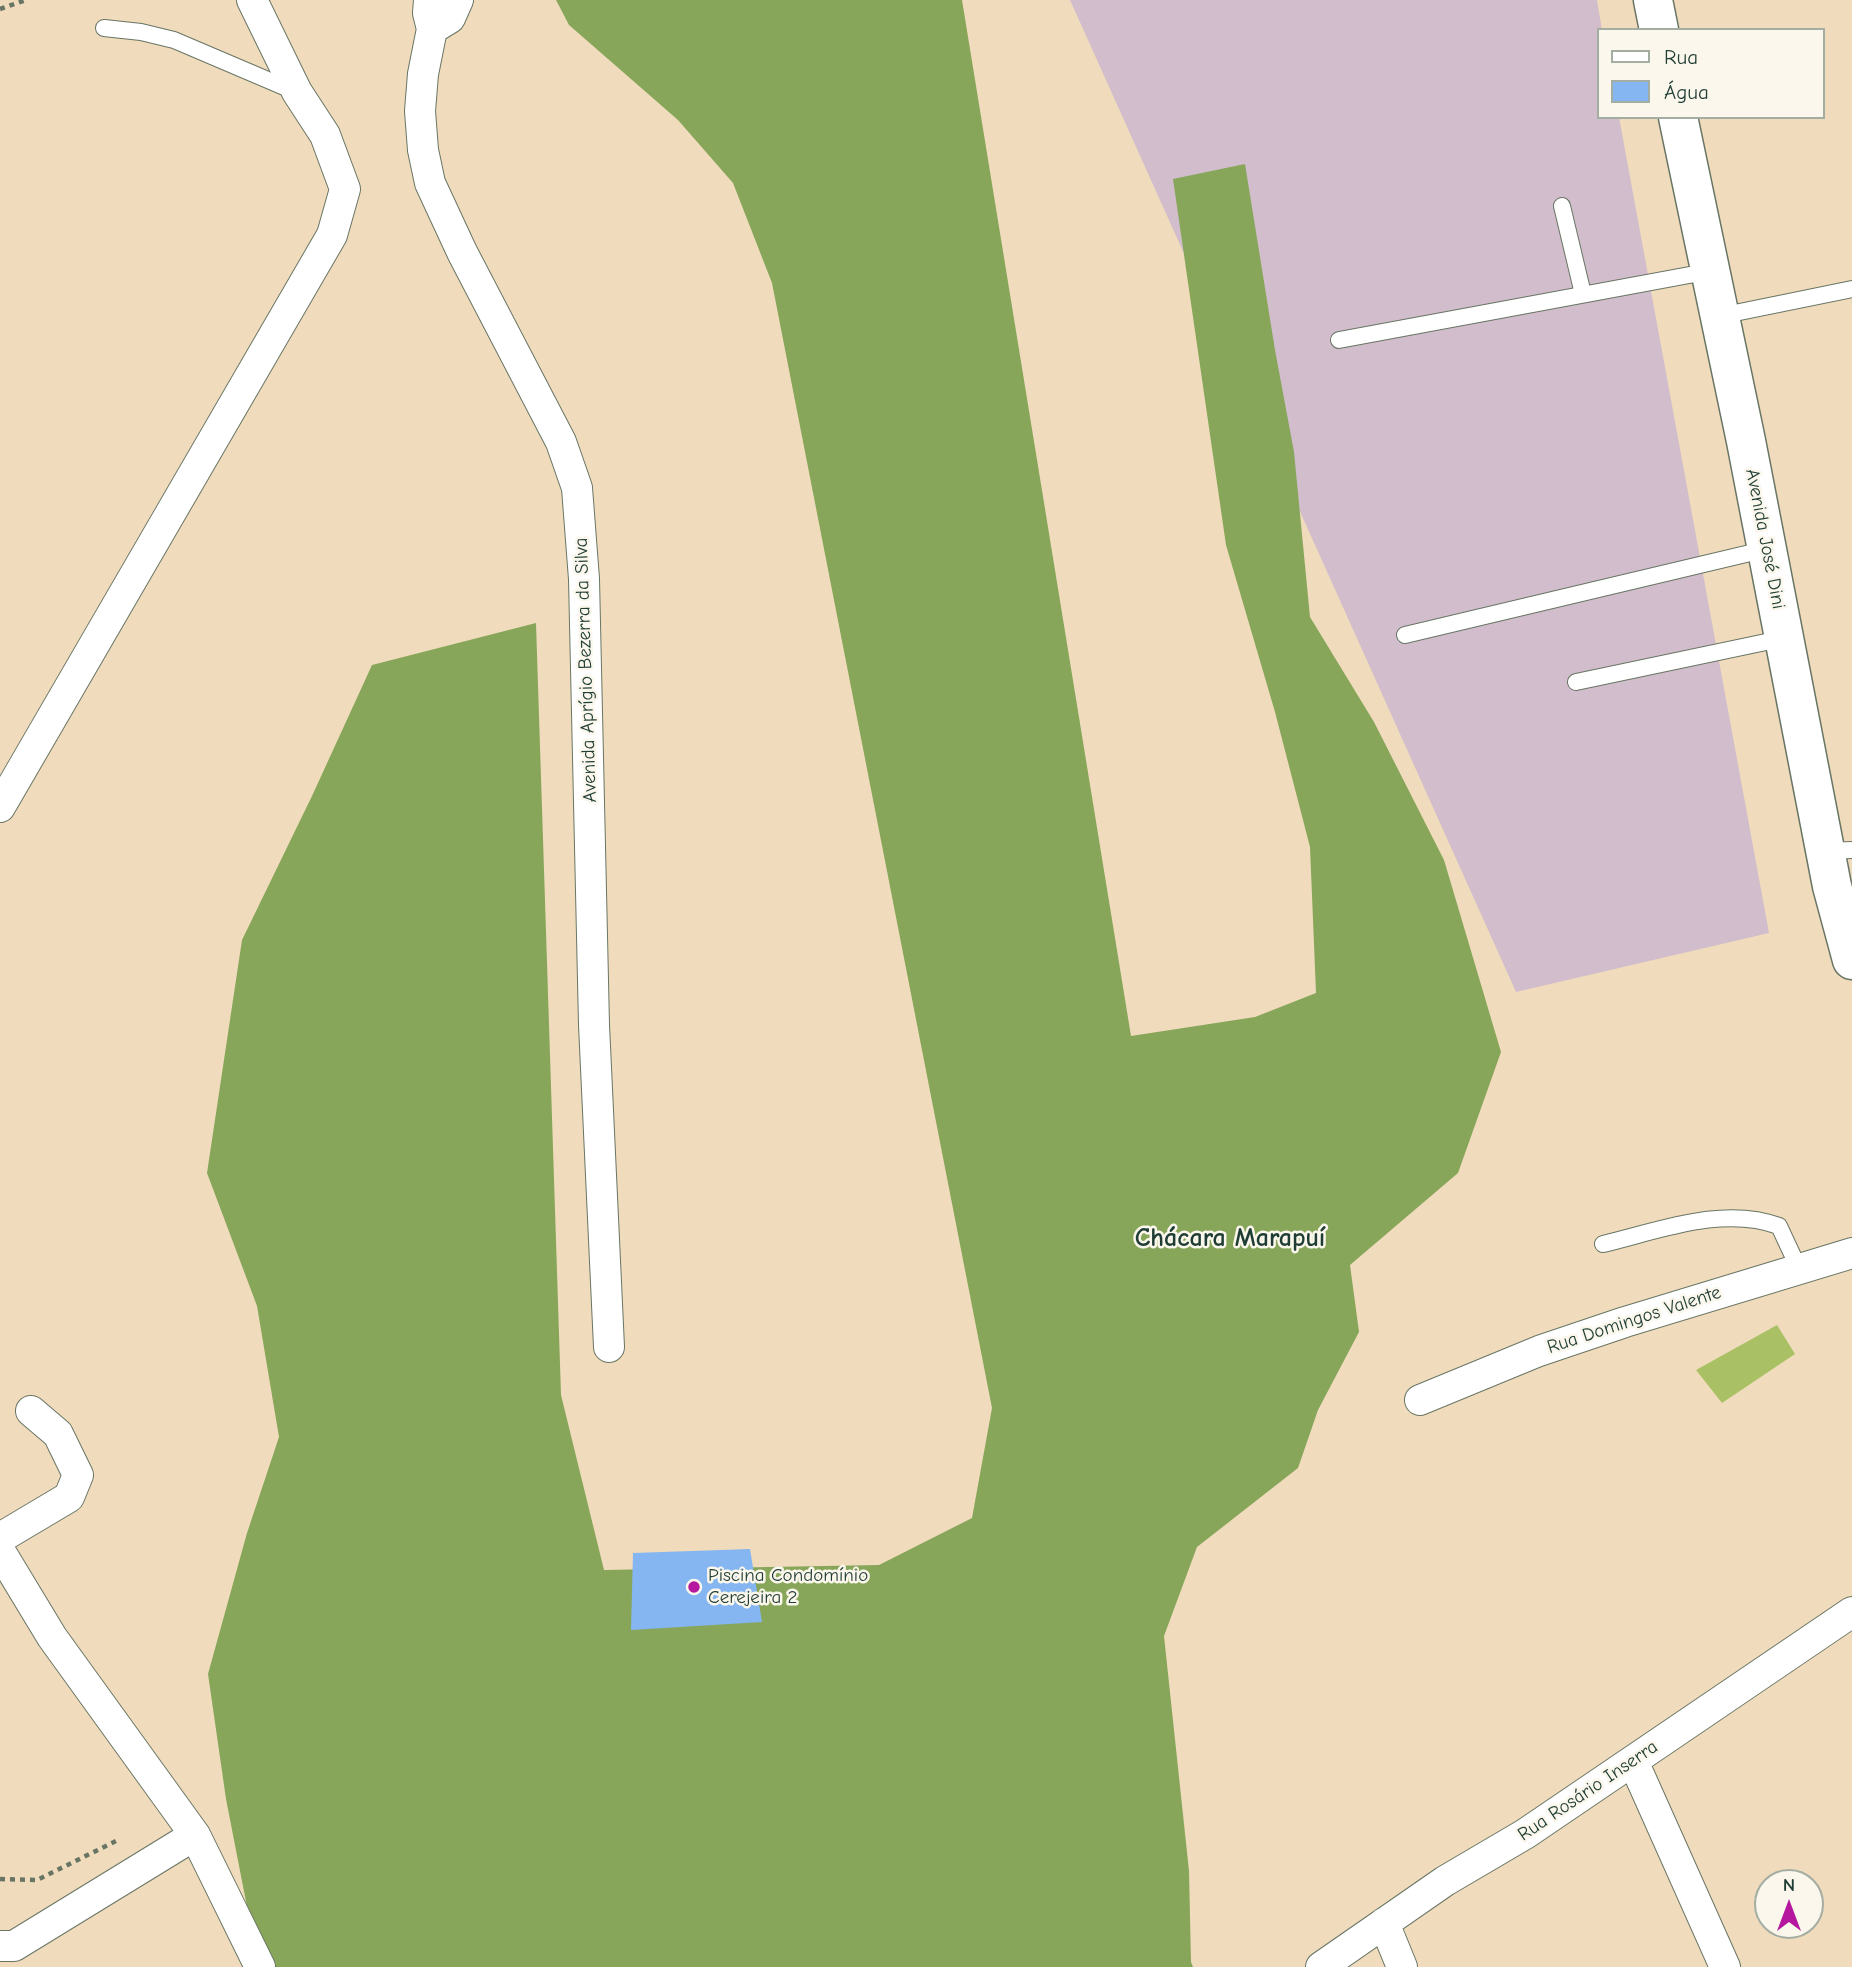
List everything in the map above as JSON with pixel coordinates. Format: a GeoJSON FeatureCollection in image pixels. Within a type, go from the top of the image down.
{"type":"FeatureCollection","features":[{"type":"Feature","properties":{"kind":"street"},"geometry":{"type":"LineString","coordinates":[[0,807],[332,234],[345,189],[325,135],[297,92],[252,0]]}},
{"type":"Feature","properties":{"kind":"street","name":"Avenida Aprígio Bezerra da Silva"},"geometry":{"type":"LineString","coordinates":[[458,0],[450,18],[431,14],[420,111],[423,150],[430,183],[462,252],[561,442],[577,488],[584,579],[594,1025],[609,1347]]}},
{"type":"Feature","properties":{"kind":"street"},"geometry":{"type":"LineString","coordinates":[[1653,0],[1660,28]]}},
{"type":"Feature","properties":{"kind":"street","name":"Avenida José Dini"},"geometry":{"type":"LineString","coordinates":[[1678,119],[1784,638],[1839,850],[1852,960]]}},
{"type":"Feature","properties":{"kind":"street","name":"Rua Domingos Valente"},"geometry":{"type":"LineString","coordinates":[[1420,1400],[1539,1351],[1852,1253]]}},
{"type":"Feature","properties":{"kind":"street"},"geometry":{"type":"LineString","coordinates":[[0,1538],[69,1497],[78,1475],[58,1434],[31,1411]]}},
{"type":"Feature","properties":{"kind":"street"},"geometry":{"type":"LineString","coordinates":[[0,1551],[52,1637],[195,1835],[260,1967]]}},
{"type":"Feature","properties":{"kind":"street","name":"Rua Rosário Inserra"},"geometry":{"type":"LineString","coordinates":[[1321,1967],[1445,1881],[1525,1834],[1852,1612]]}},
{"type":"Feature","properties":{"kind":"street"},"geometry":{"type":"LineString","coordinates":[[1633,1761],[1725,1967]]}},
{"type":"Feature","properties":{"kind":"street"},"geometry":{"type":"LineString","coordinates":[[0,1946],[14,1946],[195,1835]]}},
{"type":"Feature","properties":{"kind":"street"},"geometry":{"type":"LineString","coordinates":[[1384,1923],[1402,1967]]}},
{"type":"Feature","properties":{"kind":"lane"},"geometry":{"type":"LineString","coordinates":[[104,28],[141,32],[174,40],[297,92]]}},
{"type":"Feature","properties":{"kind":"lane"},"geometry":{"type":"LineString","coordinates":[[1562,206],[1583,294]]}},
{"type":"Feature","properties":{"kind":"lane"},"geometry":{"type":"LineString","coordinates":[[1339,340],[1711,271]]}},
{"type":"Feature","properties":{"kind":"lane"},"geometry":{"type":"LineString","coordinates":[[1720,316],[1852,289]]}},
{"type":"Feature","properties":{"kind":"lane"},"geometry":{"type":"LineString","coordinates":[[1405,635],[1767,549]]}},
{"type":"Feature","properties":{"kind":"lane"},"geometry":{"type":"LineString","coordinates":[[1576,682],[1784,638]]}},
{"type":"Feature","properties":{"kind":"lane"},"geometry":{"type":"LineString","coordinates":[[1603,1244],[1715,1218],[1763,1220],[1779,1226],[1799,1269]]}},
{"type":"Feature","properties":{"kind":"path"},"geometry":{"type":"LineString","coordinates":[[0,9],[26,0]]}},
{"type":"Feature","properties":{"kind":"shaded area"},"geometry":{"type":"Polygon","coordinates":[[[1070,0],[1597,0],[1602,28],[1596,28],[1596,119],[1619,119],[1769,933],[1516,992],[1070,0]]]}},
{"type":"Feature","properties":{"kind":"green space"},"geometry":{"type":"Polygon","coordinates":[[[556,0],[962,0],[1131,1036],[1255,1017],[1316,993],[1310,847],[1275,712],[1226,545],[1173,179],[1245,164],[1294,452],[1310,617],[1374,722],[1444,860],[1501,1052],[1458,1173],[1350,1265],[1359,1332],[1318,1410],[1298,1468],[1197,1547],[1164,1636],[1189,1871],[1193,1967],[262,1967],[257,1958],[226,1799],[208,1674],[247,1533],[279,1437],[257,1306],[207,1173],[242,940],[372,665],[536,623],[561,1395],[604,1570],[879,1565],[972,1518],[992,1408],[772,283],[733,183],[678,120],[569,25],[556,0]]]}},
{"type":"Feature","properties":{"kind":"green space"},"geometry":{"type":"Polygon","coordinates":[[[1777,1325],[1795,1354],[1722,1403],[1696,1370],[1777,1325]]]}},
{"type":"Feature","properties":{"kind":"water","name":"Piscina Condomínio Cerejeira 2"},"geometry":{"type":"Polygon","coordinates":[[[750,1549],[762,1622],[631,1630],[633,1553],[750,1549]]]}},
{"type":"Feature","properties":{"kind":"place","name":"Piscina Condomínio Cerejeira 2"},"geometry":{"type":"Point","coordinates":[694,1587]}},
{"type":"Feature","properties":{"kind":"district","name":"Chácara Marapuí"},"geometry":{"type":"Point","coordinates":[1230,1239]}}]}
